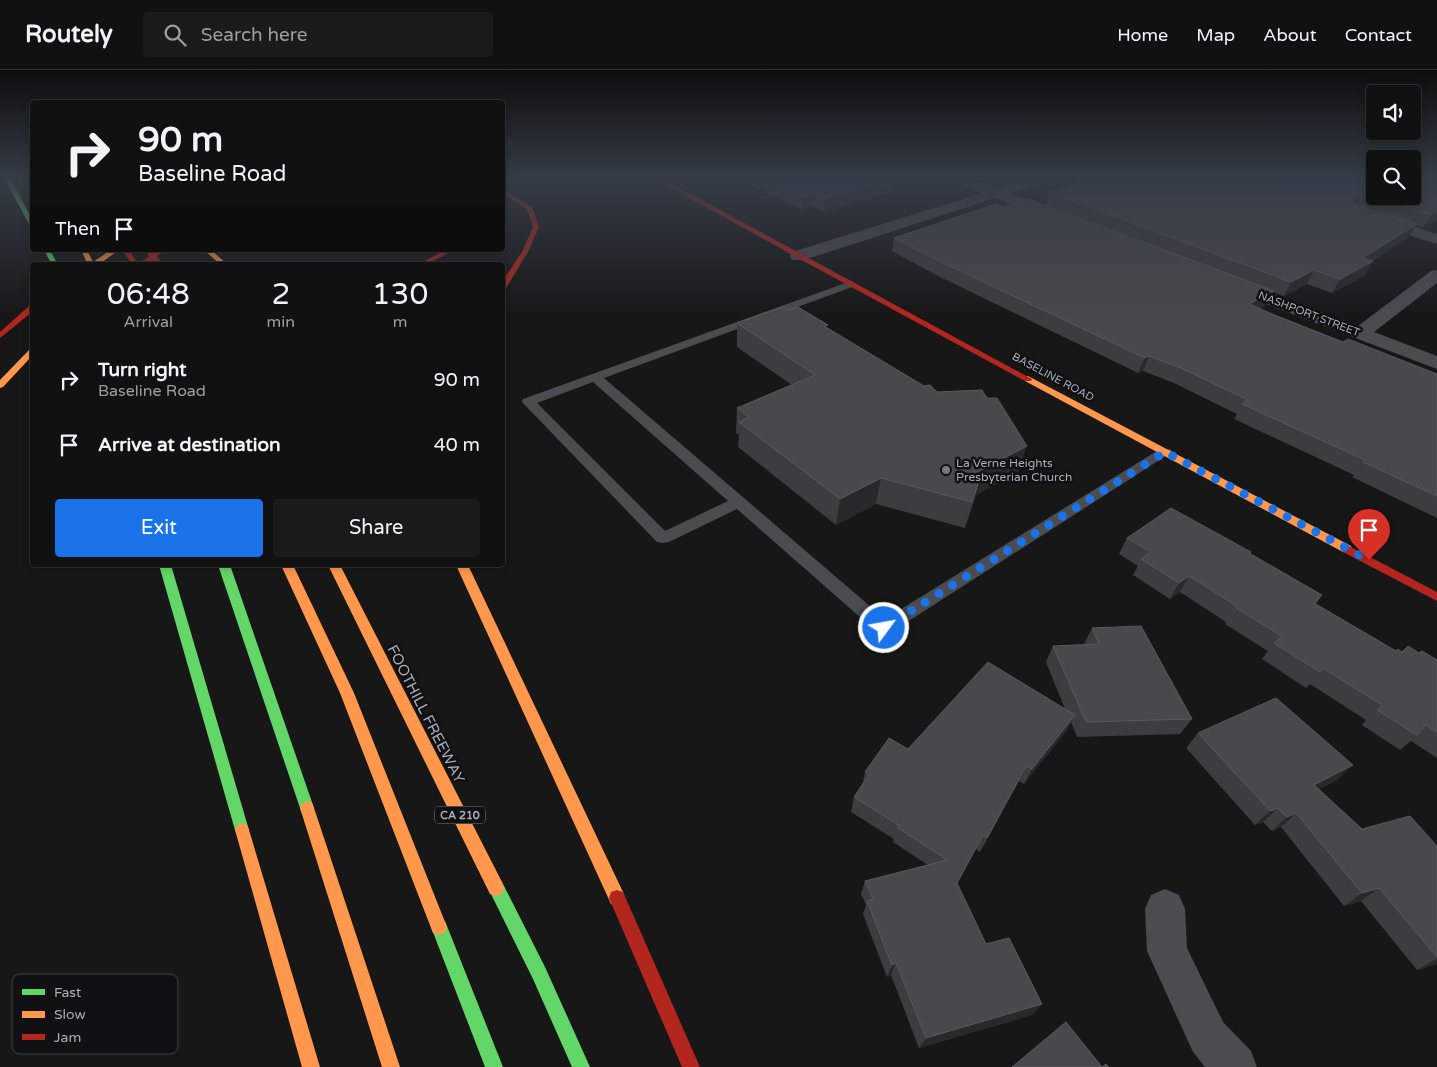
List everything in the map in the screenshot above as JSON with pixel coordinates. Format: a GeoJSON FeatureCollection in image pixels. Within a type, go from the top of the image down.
{"type":"FeatureCollection","features":[{"type":"Feature","properties":{"kind":"main road"},"geometry":{"type":"LineString","coordinates":[[505,283],[525,252],[536,227],[535,225]]}},
{"type":"Feature","properties":{"kind":"main road","name":"BASELINE ROAD"},"geometry":{"type":"LineString","coordinates":[[742,225],[1437,597]]}},
{"type":"Feature","properties":{"kind":"main road"},"geometry":{"type":"LineString","coordinates":[[97,262],[113,252]]}},
{"type":"Feature","properties":{"kind":"main road"},"geometry":{"type":"LineString","coordinates":[[150,252],[158,262]]}},
{"type":"Feature","properties":{"kind":"main road"},"geometry":{"type":"LineString","coordinates":[[146,262],[159,252]]}},
{"type":"Feature","properties":{"kind":"main road"},"geometry":{"type":"LineString","coordinates":[[426,262],[447,252]]}},
{"type":"Feature","properties":{"kind":"main road"},"geometry":{"type":"LineString","coordinates":[[210,253],[221,262]]}},
{"type":"Feature","properties":{"kind":"main road"},"geometry":{"type":"LineString","coordinates":[[0,336],[30,310]]}},
{"type":"Feature","properties":{"kind":"main road"},"geometry":{"type":"LineString","coordinates":[[0,385],[30,354]]}},
{"type":"Feature","properties":{"kind":"main road"},"geometry":{"type":"LineString","coordinates":[[166,567],[311,1067]]}},
{"type":"Feature","properties":{"kind":"main road"},"geometry":{"type":"LineString","coordinates":[[225,567],[284,736],[391,1067]]}},
{"type":"Feature","properties":{"kind":"main road"},"geometry":{"type":"LineString","coordinates":[[288,567],[348,693],[494,1067]]}},
{"type":"Feature","properties":{"kind":"main road","name":"FOOTHILL FREEWAY"},"geometry":{"type":"LineString","coordinates":[[335,567],[539,973],[581,1067]]}},
{"type":"Feature","properties":{"kind":"main road"},"geometry":{"type":"LineString","coordinates":[[463,567],[631,928],[691,1067]]}},
{"type":"Feature","properties":{"kind":"street"},"geometry":{"type":"LineString","coordinates":[[798,256],[886,225]]}},
{"type":"Feature","properties":{"kind":"street"},"geometry":{"type":"LineString","coordinates":[[1391,225],[1437,239]]}},
{"type":"Feature","properties":{"kind":"street"},"geometry":{"type":"LineString","coordinates":[[778,244],[796,238]]}},
{"type":"Feature","properties":{"kind":"street"},"geometry":{"type":"LineString","coordinates":[[1360,334],[1437,275]]}},
{"type":"Feature","properties":{"kind":"street","name":"NASHPORT STREET"},"geometry":{"type":"LineString","coordinates":[[1220,280],[1437,363]]}},
{"type":"Feature","properties":{"kind":"street"},"geometry":{"type":"LineString","coordinates":[[1165,909],[1167,951],[1208,1037],[1235,1067]]}},
{"type":"Feature","properties":{"kind":"lane"},"geometry":{"type":"LineString","coordinates":[[739,502],[664,538],[528,402],[851,284]]}},
{"type":"Feature","properties":{"kind":"lane"},"geometry":{"type":"LineString","coordinates":[[595,377],[884,628],[1165,452]]}},
{"type":"Feature","properties":{"kind":"building"},"geometry":{"type":"Polygon","coordinates":[[[934,225],[1097,225],[1274,291],[1249,304],[1343,342],[1348,339],[1437,374],[1437,496],[1363,462],[1365,460],[1242,404],[1248,400],[1181,368],[1149,356],[1145,358],[894,238],[934,225]]]}},
{"type":"Feature","properties":{"kind":"building"},"geometry":{"type":"Polygon","coordinates":[[[1136,225],[1416,225],[1363,258],[1373,261],[1340,279],[1314,270],[1291,282],[1136,225]]]}},
{"type":"Feature","properties":{"kind":"building"},"geometry":{"type":"Polygon","coordinates":[[[783,307],[789,310],[798,307],[828,325],[824,326],[924,386],[930,385],[937,392],[982,390],[987,398],[997,398],[1027,446],[983,469],[972,502],[881,478],[840,499],[739,422],[749,417],[737,408],[815,375],[737,323],[783,307]]]}},
{"type":"Feature","properties":{"kind":"building"},"geometry":{"type":"Polygon","coordinates":[[[1171,508],[1251,552],[1249,553],[1322,595],[1314,603],[1396,651],[1398,649],[1402,652],[1408,646],[1419,653],[1422,651],[1437,660],[1437,732],[1426,725],[1417,735],[1377,710],[1382,705],[1323,668],[1320,672],[1274,643],[1282,636],[1236,608],[1237,606],[1189,576],[1179,583],[1141,559],[1151,552],[1127,538],[1171,508]]]}},
{"type":"Feature","properties":{"kind":"building"},"geometry":{"type":"Polygon","coordinates":[[[1141,626],[1192,719],[1086,722],[1053,646],[1099,644],[1092,628],[1141,626]]]}},
{"type":"Feature","properties":{"kind":"building"},"geometry":{"type":"Polygon","coordinates":[[[988,662],[1075,715],[1032,769],[1026,766],[987,838],[983,835],[957,883],[986,944],[1009,938],[1042,1004],[926,1038],[896,963],[892,965],[867,901],[873,899],[865,881],[947,860],[898,828],[900,826],[854,797],[869,775],[865,772],[889,738],[908,749],[988,662]]]}},
{"type":"Feature","properties":{"kind":"building"},"geometry":{"type":"Polygon","coordinates":[[[1276,698],[1353,765],[1314,785],[1362,829],[1410,816],[1437,846],[1437,957],[1379,888],[1362,893],[1296,813],[1287,817],[1278,808],[1270,811],[1198,733],[1276,698]]]}},
{"type":"Feature","properties":{"kind":"building"},"geometry":{"type":"Polygon","coordinates":[[[1066,1022],[1102,1067],[1012,1067],[1066,1022]]]}},
{"type":"Feature","properties":{"kind":"traffic: fast"},"geometry":{"type":"LineString","coordinates":[[48,252],[53,262]]}},
{"type":"Feature","properties":{"kind":"traffic: fast"},"geometry":{"type":"LineString","coordinates":[[166,567],[242,830]]}},
{"type":"Feature","properties":{"kind":"traffic: fast"},"geometry":{"type":"LineString","coordinates":[[225,567],[307,808]]}},
{"type":"Feature","properties":{"kind":"traffic: fast"},"geometry":{"type":"LineString","coordinates":[[496,888],[539,973],[581,1067]]}},
{"type":"Feature","properties":{"kind":"traffic: fast"},"geometry":{"type":"LineString","coordinates":[[439,927],[494,1067]]}},
{"type":"Feature","properties":{"kind":"traffic: slow"},"geometry":{"type":"LineString","coordinates":[[85,252],[90,262]]}},
{"type":"Feature","properties":{"kind":"traffic: slow"},"geometry":{"type":"LineString","coordinates":[[98,262],[113,252]]}},
{"type":"Feature","properties":{"kind":"traffic: slow"},"geometry":{"type":"LineString","coordinates":[[209,252],[221,262]]}},
{"type":"Feature","properties":{"kind":"traffic: slow"},"geometry":{"type":"LineString","coordinates":[[0,385],[30,354]]}},
{"type":"Feature","properties":{"kind":"traffic: slow"},"geometry":{"type":"LineString","coordinates":[[1028,379],[1347,549]]}},
{"type":"Feature","properties":{"kind":"traffic: slow"},"geometry":{"type":"LineString","coordinates":[[288,567],[347,693],[439,927]]}},
{"type":"Feature","properties":{"kind":"traffic: slow"},"geometry":{"type":"LineString","coordinates":[[335,567],[496,888]]}},
{"type":"Feature","properties":{"kind":"traffic: slow"},"geometry":{"type":"LineString","coordinates":[[463,567],[617,898]]}},
{"type":"Feature","properties":{"kind":"traffic: slow"},"geometry":{"type":"LineString","coordinates":[[307,808],[391,1067]]}},
{"type":"Feature","properties":{"kind":"traffic: slow"},"geometry":{"type":"LineString","coordinates":[[242,830],[311,1067]]}},
{"type":"Feature","properties":{"kind":"traffic: jam"},"geometry":{"type":"LineString","coordinates":[[505,283],[525,252],[536,227],[535,225]]}},
{"type":"Feature","properties":{"kind":"traffic: jam"},"geometry":{"type":"LineString","coordinates":[[741,225],[1028,379]]}},
{"type":"Feature","properties":{"kind":"traffic: jam"},"geometry":{"type":"LineString","coordinates":[[127,252],[133,262]]}},
{"type":"Feature","properties":{"kind":"traffic: jam"},"geometry":{"type":"LineString","coordinates":[[150,252],[158,262]]}},
{"type":"Feature","properties":{"kind":"traffic: jam"},"geometry":{"type":"LineString","coordinates":[[145,262],[159,252]]}},
{"type":"Feature","properties":{"kind":"traffic: jam"},"geometry":{"type":"LineString","coordinates":[[426,262],[447,252]]}},
{"type":"Feature","properties":{"kind":"traffic: jam"},"geometry":{"type":"LineString","coordinates":[[0,336],[30,310]]}},
{"type":"Feature","properties":{"kind":"traffic: jam"},"geometry":{"type":"LineString","coordinates":[[1347,549],[1437,597]]}},
{"type":"Feature","properties":{"kind":"traffic: jam"},"geometry":{"type":"LineString","coordinates":[[617,898],[691,1067]]}},
{"type":"Feature","properties":{"kind":"place","name":"La Verne Heights Presbyterian Church"},"geometry":{"type":"Point","coordinates":[946,470]}},
{"type":"Feature","properties":{"kind":"route"},"geometry":{"type":"LineString","coordinates":[[884,628],[1165,452],[1369,560]]}}]}
